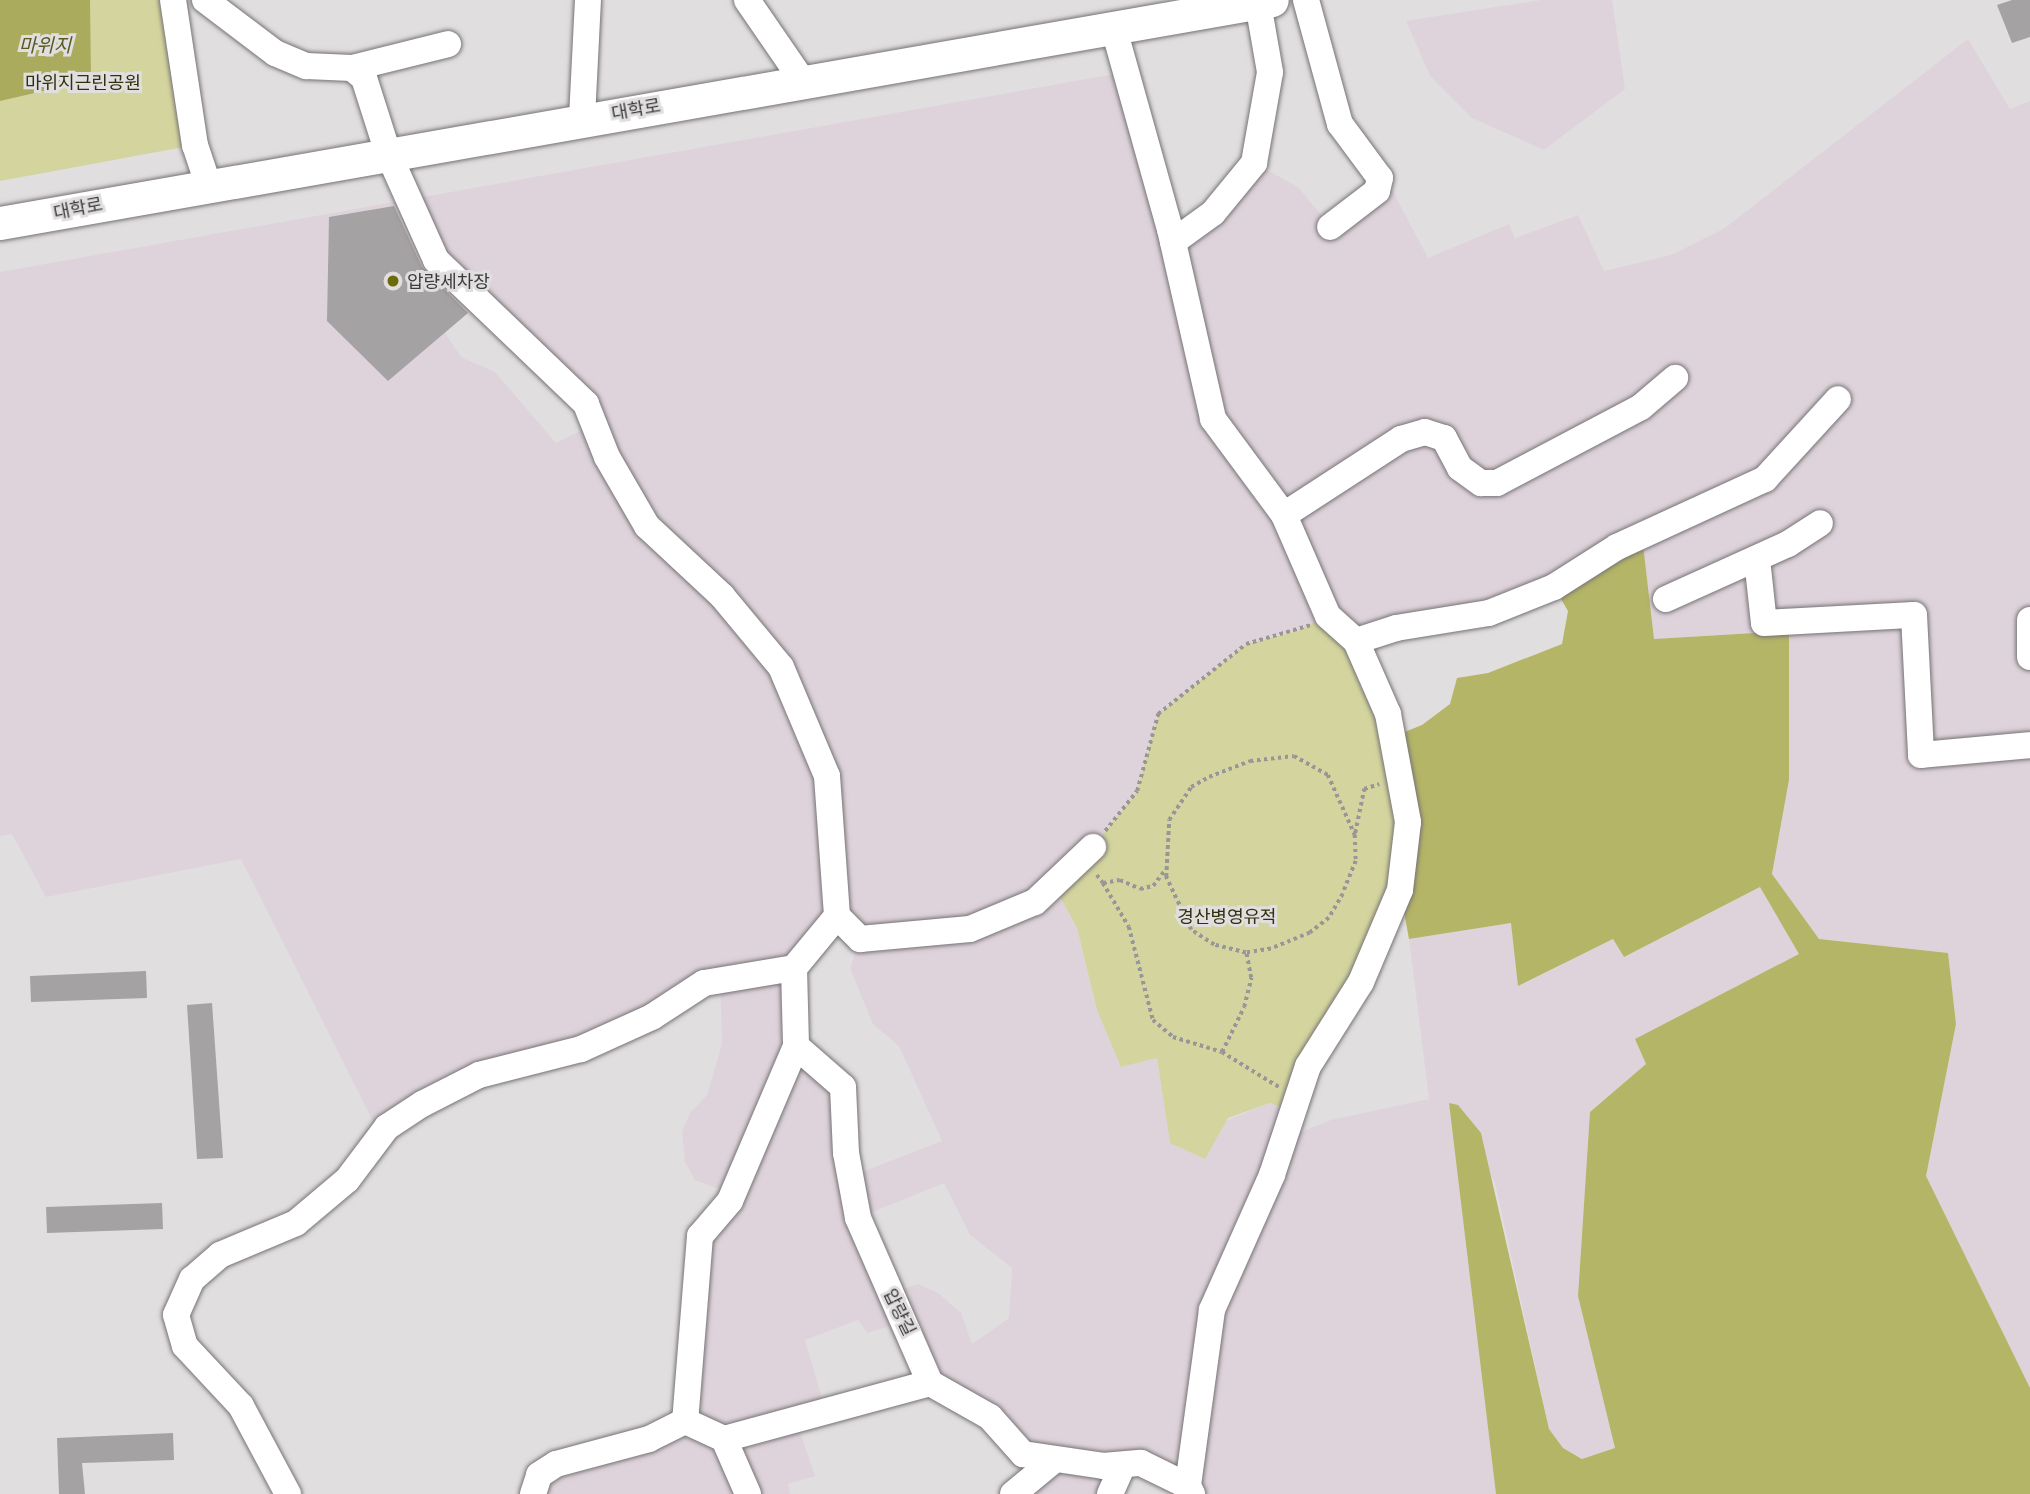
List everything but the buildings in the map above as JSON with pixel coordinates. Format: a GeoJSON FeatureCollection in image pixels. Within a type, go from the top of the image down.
{"type":"FeatureCollection","features":[{"type":"Feature","properties":{"kind":"main road","name":"대학로"},"geometry":{"type":"LineString","coordinates":[[0,223],[582,118],[1265,2]]}},
{"type":"Feature","properties":{"kind":"street"},"geometry":{"type":"LineString","coordinates":[[173,0],[195,145],[208,184]]}},
{"type":"Feature","properties":{"kind":"street"},"geometry":{"type":"LineString","coordinates":[[205,0],[275,53],[306,66],[352,68],[448,44]]}},
{"type":"Feature","properties":{"kind":"street"},"geometry":{"type":"LineString","coordinates":[[582,118],[588,0]]}},
{"type":"Feature","properties":{"kind":"street"},"geometry":{"type":"LineString","coordinates":[[747,0],[802,80]]}},
{"type":"Feature","properties":{"kind":"street"},"geometry":{"type":"LineString","coordinates":[[1307,0],[1340,124],[1380,177],[1377,191],[1330,227]]}},
{"type":"Feature","properties":{"kind":"street"},"geometry":{"type":"LineString","coordinates":[[1173,242],[1213,213],[1254,163],[1270,72],[1265,2]]}},
{"type":"Feature","properties":{"kind":"street"},"geometry":{"type":"LineString","coordinates":[[685,1421],[724,1439],[930,1383],[990,1417],[1023,1454],[1054,1460],[1122,1465],[1141,1463],[1190,1490],[1212,1310],[1272,1175],[1294,1101],[1308,1066],[1361,982],[1400,890],[1408,822],[1388,714],[1356,641],[1328,617],[1284,515],[1213,419],[1173,242],[1114,29]]}},
{"type":"Feature","properties":{"kind":"street"},"geometry":{"type":"LineString","coordinates":[[352,68],[365,78],[388,153],[436,260],[586,404],[607,457],[647,526],[722,596],[781,667],[827,776],[837,916],[860,939],[970,929],[1035,902],[1088,851]]}},
{"type":"Feature","properties":{"kind":"street"},"geometry":{"type":"LineString","coordinates":[[1284,515],[1401,439],[1425,432],[1444,438],[1460,468],[1480,483],[1497,483],[1641,407],[1675,378]]}},
{"type":"Feature","properties":{"kind":"street"},"geometry":{"type":"LineString","coordinates":[[1356,641],[1396,628],[1489,613],[1554,587],[1617,547],[1765,478],[1838,399]]}},
{"type":"Feature","properties":{"kind":"street"},"geometry":{"type":"LineString","coordinates":[[1666,598],[1757,559],[1820,523]]}},
{"type":"Feature","properties":{"kind":"street"},"geometry":{"type":"LineString","coordinates":[[1757,559],[1763,623],[1914,615],[1922,755],[2030,745]]}},
{"type":"Feature","properties":{"kind":"street"},"geometry":{"type":"LineString","coordinates":[[2030,620],[2030,657]]}},
{"type":"Feature","properties":{"kind":"street"},"geometry":{"type":"LineString","coordinates":[[288,1494],[241,1406],[185,1346],[176,1315],[192,1279],[220,1255],[296,1223],[347,1180],[387,1127],[422,1104],[479,1075],[581,1049],[652,1017],[704,983],[794,968],[837,916]]}},
{"type":"Feature","properties":{"kind":"street"},"geometry":{"type":"LineString","coordinates":[[685,1421],[701,1236],[730,1201],[796,1046],[794,968]]}},
{"type":"Feature","properties":{"kind":"street","name":"압량길"},"geometry":{"type":"LineString","coordinates":[[796,1046],[843,1087],[846,1153],[858,1219],[930,1383]]}},
{"type":"Feature","properties":{"kind":"street"},"geometry":{"type":"LineString","coordinates":[[533,1494],[539,1475],[556,1464],[649,1439],[685,1421]]}},
{"type":"Feature","properties":{"kind":"street"},"geometry":{"type":"LineString","coordinates":[[724,1439],[748,1494]]}},
{"type":"Feature","properties":{"kind":"street"},"geometry":{"type":"LineString","coordinates":[[1013,1494],[1054,1460]]}},
{"type":"Feature","properties":{"kind":"street"},"geometry":{"type":"LineString","coordinates":[[1110,1494],[1122,1465]]}},
{"type":"Feature","properties":{"kind":"path"},"geometry":{"type":"LineString","coordinates":[[1294,1101],[1222,1052],[1173,1037],[1153,1020],[1129,927],[1088,851],[1137,791],[1158,714],[1246,643],[1297,631],[1328,617]]}},
{"type":"Feature","properties":{"kind":"path"},"geometry":{"type":"LineString","coordinates":[[1355,835],[1340,793],[1313,765],[1294,756],[1250,761],[1191,787],[1178,802],[1167,830],[1166,869],[1191,930],[1214,945],[1246,953],[1310,933],[1329,918],[1356,861],[1355,835],[1364,789],[1370,783],[1402,787]]}},
{"type":"Feature","properties":{"kind":"path"},"geometry":{"type":"LineString","coordinates":[[1103,883],[1120,880],[1140,889],[1153,886],[1166,869]]}},
{"type":"Feature","properties":{"kind":"path"},"geometry":{"type":"LineString","coordinates":[[1222,1052],[1244,1007],[1251,978],[1246,953]]}},
{"type":"Feature","properties":{"kind":"shaded area"},"geometry":{"type":"Polygon","coordinates":[[[1541,0],[1612,0],[1625,89],[1544,150],[1472,118],[1430,76],[1406,21],[1541,0]]]}},
{"type":"Feature","properties":{"kind":"shaded area"},"geometry":{"type":"Polygon","coordinates":[[[1968,39],[2010,109],[2030,101],[2030,1388],[1925,1176],[1956,1024],[1948,954],[1819,939],[1772,874],[1789,780],[1789,631],[1654,639],[1642,537],[1554,587],[1356,641],[1328,617],[1297,631],[1246,644],[1158,714],[1137,791],[1093,847],[1053,884],[1077,928],[1097,1010],[1122,1067],[1157,1057],[1170,1143],[1270,1103],[1290,1111],[1282,1140],[1331,1120],[1429,1099],[1409,939],[1512,923],[1518,986],[1613,939],[1624,957],[1761,887],[1800,954],[1635,1039],[1646,1064],[1590,1112],[1578,1295],[1616,1448],[1583,1459],[1563,1448],[1549,1429],[1495,1183],[1449,1104],[1496,1494],[1193,1494],[1141,1463],[1110,1494],[1013,1494],[1053,1460],[930,1383],[907,1321],[867,1333],[858,1320],[805,1340],[826,1412],[796,1420],[815,1476],[788,1484],[790,1494],[533,1494],[539,1475],[685,1421],[700,1236],[733,1194],[695,1180],[685,1162],[682,1132],[690,1113],[707,1095],[722,1044],[720,979],[525,1063],[380,1135],[241,859],[46,897],[12,834],[0,836],[0,272],[1126,72],[1173,242],[1254,163],[1298,187],[1335,232],[1391,188],[1428,258],[1509,224],[1515,238],[1578,215],[1604,271],[1671,255],[1725,228],[1968,39]],[[480,302],[445,333],[461,357],[495,372],[556,443],[594,424],[480,302]],[[837,916],[794,968],[796,1046],[827,1068],[849,1177],[942,1141],[899,1046],[873,1024],[850,968],[860,939],[837,916]],[[944,1183],[858,1218],[892,1293],[918,1284],[938,1293],[961,1313],[972,1344],[1009,1318],[1012,1268],[970,1235],[944,1183]]]}},
{"type":"Feature","properties":{"kind":"shaded area"},"geometry":{"type":"Polygon","coordinates":[[[1642,536],[1654,639],[1789,631],[1789,780],[1772,874],[1819,939],[1948,953],[1956,1024],[1926,1176],[2030,1388],[2030,1494],[1496,1494],[1449,1103],[1458,1105],[1481,1133],[1549,1429],[1563,1448],[1582,1459],[1615,1448],[1578,1296],[1590,1112],[1646,1064],[1635,1039],[1799,954],[1760,887],[1624,957],[1613,939],[1518,986],[1511,923],[1409,939],[1400,890],[1392,737],[1422,725],[1450,704],[1457,678],[1488,673],[1562,644],[1568,611],[1554,587],[1642,536]]]}},
{"type":"Feature","properties":{"kind":"green space","name":"마위지근린공원"},"geometry":{"type":"Polygon","coordinates":[[[0,0],[171,0],[195,145],[0,181],[0,0]]]}},
{"type":"Feature","properties":{"kind":"green space","name":"경산병영유적"},"geometry":{"type":"Polygon","coordinates":[[[1328,616],[1388,714],[1400,890],[1290,1111],[1270,1103],[1228,1118],[1205,1159],[1170,1143],[1157,1058],[1121,1067],[1097,1010],[1077,928],[1053,884],[1093,847],[1137,791],[1158,714],[1246,644],[1297,631],[1328,616]]]}},
{"type":"Feature","properties":{"kind":"water","name":"마위지"},"geometry":{"type":"Polygon","coordinates":[[[0,0],[90,0],[91,80],[0,101],[0,0]]]}},
{"type":"Feature","properties":{"kind":"place","name":"압량세차장"},"geometry":{"type":"Point","coordinates":[393,281]}}]}
